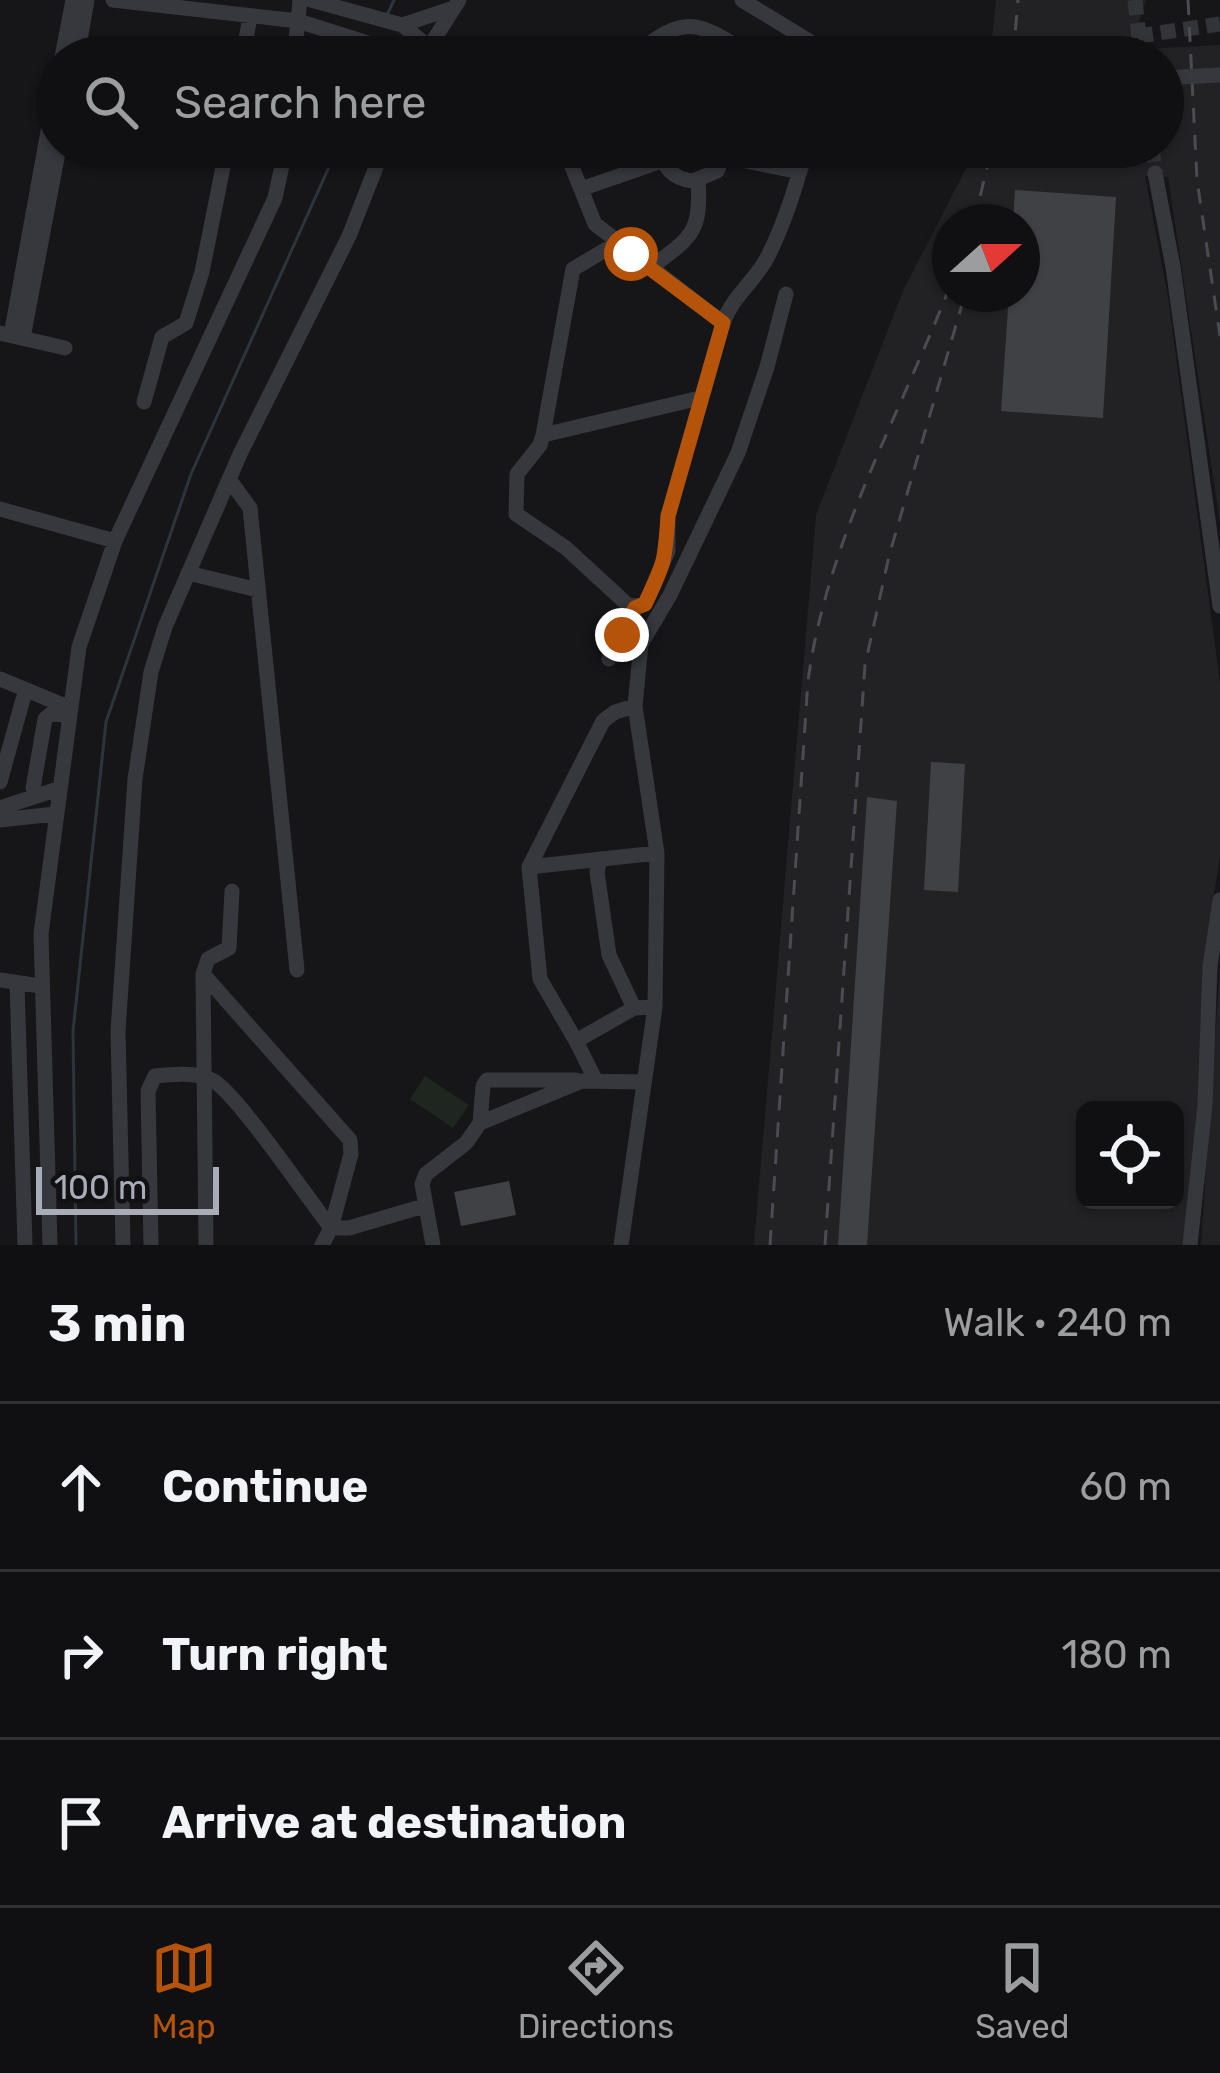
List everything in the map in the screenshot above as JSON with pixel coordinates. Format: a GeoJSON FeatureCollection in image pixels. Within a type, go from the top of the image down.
{"type":"FeatureCollection","features":[{"type":"Feature","properties":{"kind":"street"},"geometry":{"type":"LineString","coordinates":[[66,36],[73,0]]}},
{"type":"Feature","properties":{"kind":"street"},"geometry":{"type":"LineString","coordinates":[[80,36],[88,0]]}},
{"type":"Feature","properties":{"kind":"street"},"geometry":{"type":"LineString","coordinates":[[112,0],[304,22],[353,36]]}},
{"type":"Feature","properties":{"kind":"street"},"geometry":{"type":"LineString","coordinates":[[300,0],[304,22]]}},
{"type":"Feature","properties":{"kind":"street"},"geometry":{"type":"LineString","coordinates":[[300,36],[312,0],[398,24],[410,36]]}},
{"type":"Feature","properties":{"kind":"street"},"geometry":{"type":"LineString","coordinates":[[742,0],[801,36]]}},
{"type":"Feature","properties":{"kind":"street"},"geometry":{"type":"LineString","coordinates":[[398,24],[454,5]]}},
{"type":"Feature","properties":{"kind":"street"},"geometry":{"type":"LineString","coordinates":[[436,36],[454,5]]}},
{"type":"Feature","properties":{"kind":"street"},"geometry":{"type":"LineString","coordinates":[[247,36],[250,16]]}},
{"type":"Feature","properties":{"kind":"street"},"geometry":{"type":"LineString","coordinates":[[657,36],[684,26],[707,28],[720,36]]}},
{"type":"Feature","properties":{"kind":"street"},"geometry":{"type":"LineString","coordinates":[[1184,77],[1220,75]]}},
{"type":"Feature","properties":{"kind":"street"},"geometry":{"type":"LineString","coordinates":[[11,336],[41,168]]}},
{"type":"Feature","properties":{"kind":"street"},"geometry":{"type":"LineString","coordinates":[[11,336],[54,168]]}},
{"type":"Feature","properties":{"kind":"street"},"geometry":{"type":"LineString","coordinates":[[144,402],[162,337],[186,323],[202,272],[223,168]]}},
{"type":"Feature","properties":{"kind":"street"},"geometry":{"type":"LineString","coordinates":[[50,1245],[41,934],[79,647],[115,541],[275,198],[281,168]]}},
{"type":"Feature","properties":{"kind":"street"},"geometry":{"type":"LineString","coordinates":[[123,1245],[118,1031],[135,779],[151,672],[165,626],[229,479],[349,236],[376,168]]}},
{"type":"Feature","properties":{"kind":"street"},"geometry":{"type":"LineString","coordinates":[[572,168],[595,224],[723,323]]}},
{"type":"Feature","properties":{"kind":"street"},"geometry":{"type":"LineString","coordinates":[[581,189],[628,168]]}},
{"type":"Feature","properties":{"kind":"street"},"geometry":{"type":"LineString","coordinates":[[670,168],[678,178],[698,180],[719,168]]}},
{"type":"Feature","properties":{"kind":"street"},"geometry":{"type":"LineString","coordinates":[[785,168],[800,172]]}},
{"type":"Feature","properties":{"kind":"street"},"geometry":{"type":"LineString","coordinates":[[609,659],[664,564],[668,516],[723,323],[766,260],[801,168]]}},
{"type":"Feature","properties":{"kind":"street"},"geometry":{"type":"LineString","coordinates":[[1155,173],[1173,267],[1220,606]]}},
{"type":"Feature","properties":{"kind":"street"},"geometry":{"type":"LineString","coordinates":[[650,268],[694,232],[700,213],[698,180]]}},
{"type":"Feature","properties":{"kind":"street"},"geometry":{"type":"LineString","coordinates":[[616,243],[573,269],[543,435],[517,474],[518,518],[566,548],[610,592],[635,608]]}},
{"type":"Feature","properties":{"kind":"street"},"geometry":{"type":"LineString","coordinates":[[621,1245],[656,1007],[657,853],[635,706],[641,644],[670,595],[738,453],[786,294]]}},
{"type":"Feature","properties":{"kind":"street"},"geometry":{"type":"LineString","coordinates":[[11,336],[65,348]]}},
{"type":"Feature","properties":{"kind":"street"},"geometry":{"type":"LineString","coordinates":[[543,435],[700,398]]}},
{"type":"Feature","properties":{"kind":"street"},"geometry":{"type":"LineString","coordinates":[[229,479],[250,508],[297,970]]}},
{"type":"Feature","properties":{"kind":"street"},"geometry":{"type":"LineString","coordinates":[[0,509],[115,541]]}},
{"type":"Feature","properties":{"kind":"street"},"geometry":{"type":"LineString","coordinates":[[188,573],[258,590]]}},
{"type":"Feature","properties":{"kind":"street"},"geometry":{"type":"LineString","coordinates":[[0,680],[69,712]]}},
{"type":"Feature","properties":{"kind":"street"},"geometry":{"type":"LineString","coordinates":[[0,782],[23,699]]}},
{"type":"Feature","properties":{"kind":"street"},"geometry":{"type":"LineString","coordinates":[[589,1081],[576,1041],[540,979],[530,867],[603,721],[635,706]]}},
{"type":"Feature","properties":{"kind":"street"},"geometry":{"type":"LineString","coordinates":[[33,788],[45,718],[69,712]]}},
{"type":"Feature","properties":{"kind":"street"},"geometry":{"type":"LineString","coordinates":[[0,808],[58,789]]}},
{"type":"Feature","properties":{"kind":"street"},"geometry":{"type":"LineString","coordinates":[[0,820],[55,814]]}},
{"type":"Feature","properties":{"kind":"street"},"geometry":{"type":"LineString","coordinates":[[530,867],[657,853]]}},
{"type":"Feature","properties":{"kind":"street"},"geometry":{"type":"LineString","coordinates":[[600,860],[596,872],[605,938],[634,1008]]}},
{"type":"Feature","properties":{"kind":"street"},"geometry":{"type":"LineString","coordinates":[[206,1245],[203,974],[208,959],[229,948],[232,891]]}},
{"type":"Feature","properties":{"kind":"street"},"geometry":{"type":"LineString","coordinates":[[1190,1245],[1205,1105],[1210,966],[1220,900]]}},
{"type":"Feature","properties":{"kind":"street"},"geometry":{"type":"LineString","coordinates":[[203,974],[350,1140],[352,1154],[322,1245]]}},
{"type":"Feature","properties":{"kind":"street"},"geometry":{"type":"LineString","coordinates":[[26,1245],[8,982],[40,986]]}},
{"type":"Feature","properties":{"kind":"street"},"geometry":{"type":"LineString","coordinates":[[576,1041],[634,1008],[656,1007]]}},
{"type":"Feature","properties":{"kind":"street"},"geometry":{"type":"LineString","coordinates":[[151,1245],[149,1083],[155,1076],[202,1076],[227,1091],[331,1228]]}},
{"type":"Feature","properties":{"kind":"street"},"geometry":{"type":"LineString","coordinates":[[433,1245],[422,1184],[426,1174],[466,1144],[480,1123],[487,1079],[643,1082]]}},
{"type":"Feature","properties":{"kind":"street"},"geometry":{"type":"LineString","coordinates":[[480,1123],[589,1081]]}},
{"type":"Feature","properties":{"kind":"street"},"geometry":{"type":"LineString","coordinates":[[331,1228],[349,1228],[424,1206]]}},
{"type":"Feature","properties":{"kind":"shaded area"},"geometry":{"type":"Polygon","coordinates":[[[996,0],[1146,0],[1134,36],[992,36],[996,0]]]}},
{"type":"Feature","properties":{"kind":"shaded area"},"geometry":{"type":"Polygon","coordinates":[[[1220,45],[1220,523],[1168,177],[1145,176],[1168,297],[1220,682],[1220,856],[1205,951],[1199,1131],[1183,1245],[754,1245],[816,515],[903,291],[932,235],[932,312],[1040,312],[1040,204],[948,204],[966,168],[1184,168],[1184,47],[1220,45]]]}},
{"type":"Feature","properties":{"kind":"shaded area"},"geometry":{"type":"Polygon","coordinates":[[[1220,966],[1220,1245],[1201,1245],[1220,966]]]}},
{"type":"Feature","properties":{"kind":"shaded area"},"geometry":{"type":"Polygon","coordinates":[[[425,1076],[469,1105],[453,1128],[410,1099],[425,1076]]]}},
{"type":"Feature","properties":{"kind":"building"},"geometry":{"type":"Polygon","coordinates":[[[1015,190],[1116,197],[1103,418],[1001,411],[1008,312],[1040,312],[1040,204],[1014,204],[1015,190]]]}},
{"type":"Feature","properties":{"kind":"building"},"geometry":{"type":"Polygon","coordinates":[[[931,762],[965,764],[958,892],[924,890],[931,762]]]}},
{"type":"Feature","properties":{"kind":"building"},"geometry":{"type":"Polygon","coordinates":[[[867,797],[897,801],[867,1245],[838,1245],[867,797]]]}},
{"type":"Feature","properties":{"kind":"building"},"geometry":{"type":"Polygon","coordinates":[[[509,1181],[516,1215],[461,1226],[454,1192],[509,1181]]]}},
{"type":"Feature","properties":{"kind":"waterway"},"geometry":{"type":"LineString","coordinates":[[387,15],[394,0]]}},
{"type":"Feature","properties":{"kind":"waterway"},"geometry":{"type":"LineString","coordinates":[[76,1245],[73,1031],[106,722],[191,474],[329,168]]}},
{"type":"Feature","properties":{"kind":"tunnel"},"geometry":{"type":"LineString","coordinates":[[1135,0],[1139,36]]}},
{"type":"Feature","properties":{"kind":"tunnel"},"geometry":{"type":"LineString","coordinates":[[1138,36],[1220,24]]}},
{"type":"Feature","properties":{"kind":"tunnel"},"geometry":{"type":"LineString","coordinates":[[1154,168],[1155,173]]}},
{"type":"Feature","properties":{"kind":"railway"},"geometry":{"type":"LineString","coordinates":[[1015,36],[1018,0]]}},
{"type":"Feature","properties":{"kind":"railway"},"geometry":{"type":"LineString","coordinates":[[1188,0],[1197,180],[1220,336]]}},
{"type":"Feature","properties":{"kind":"railway"},"geometry":{"type":"LineString","coordinates":[[978,204],[987,168]]}},
{"type":"Feature","properties":{"kind":"railway"},"geometry":{"type":"LineString","coordinates":[[770,1245],[808,681],[817,629],[848,529],[939,312]]}},
{"type":"Feature","properties":{"kind":"railway"},"geometry":{"type":"LineString","coordinates":[[825,1245],[865,665],[889,556],[960,312]]}},
{"type":"Feature","properties":{"kind":"route"},"geometry":{"type":"LineString","coordinates":[[622,635],[635,608],[645,604],[664,564],[668,516],[723,323],[631,254]]}}]}
